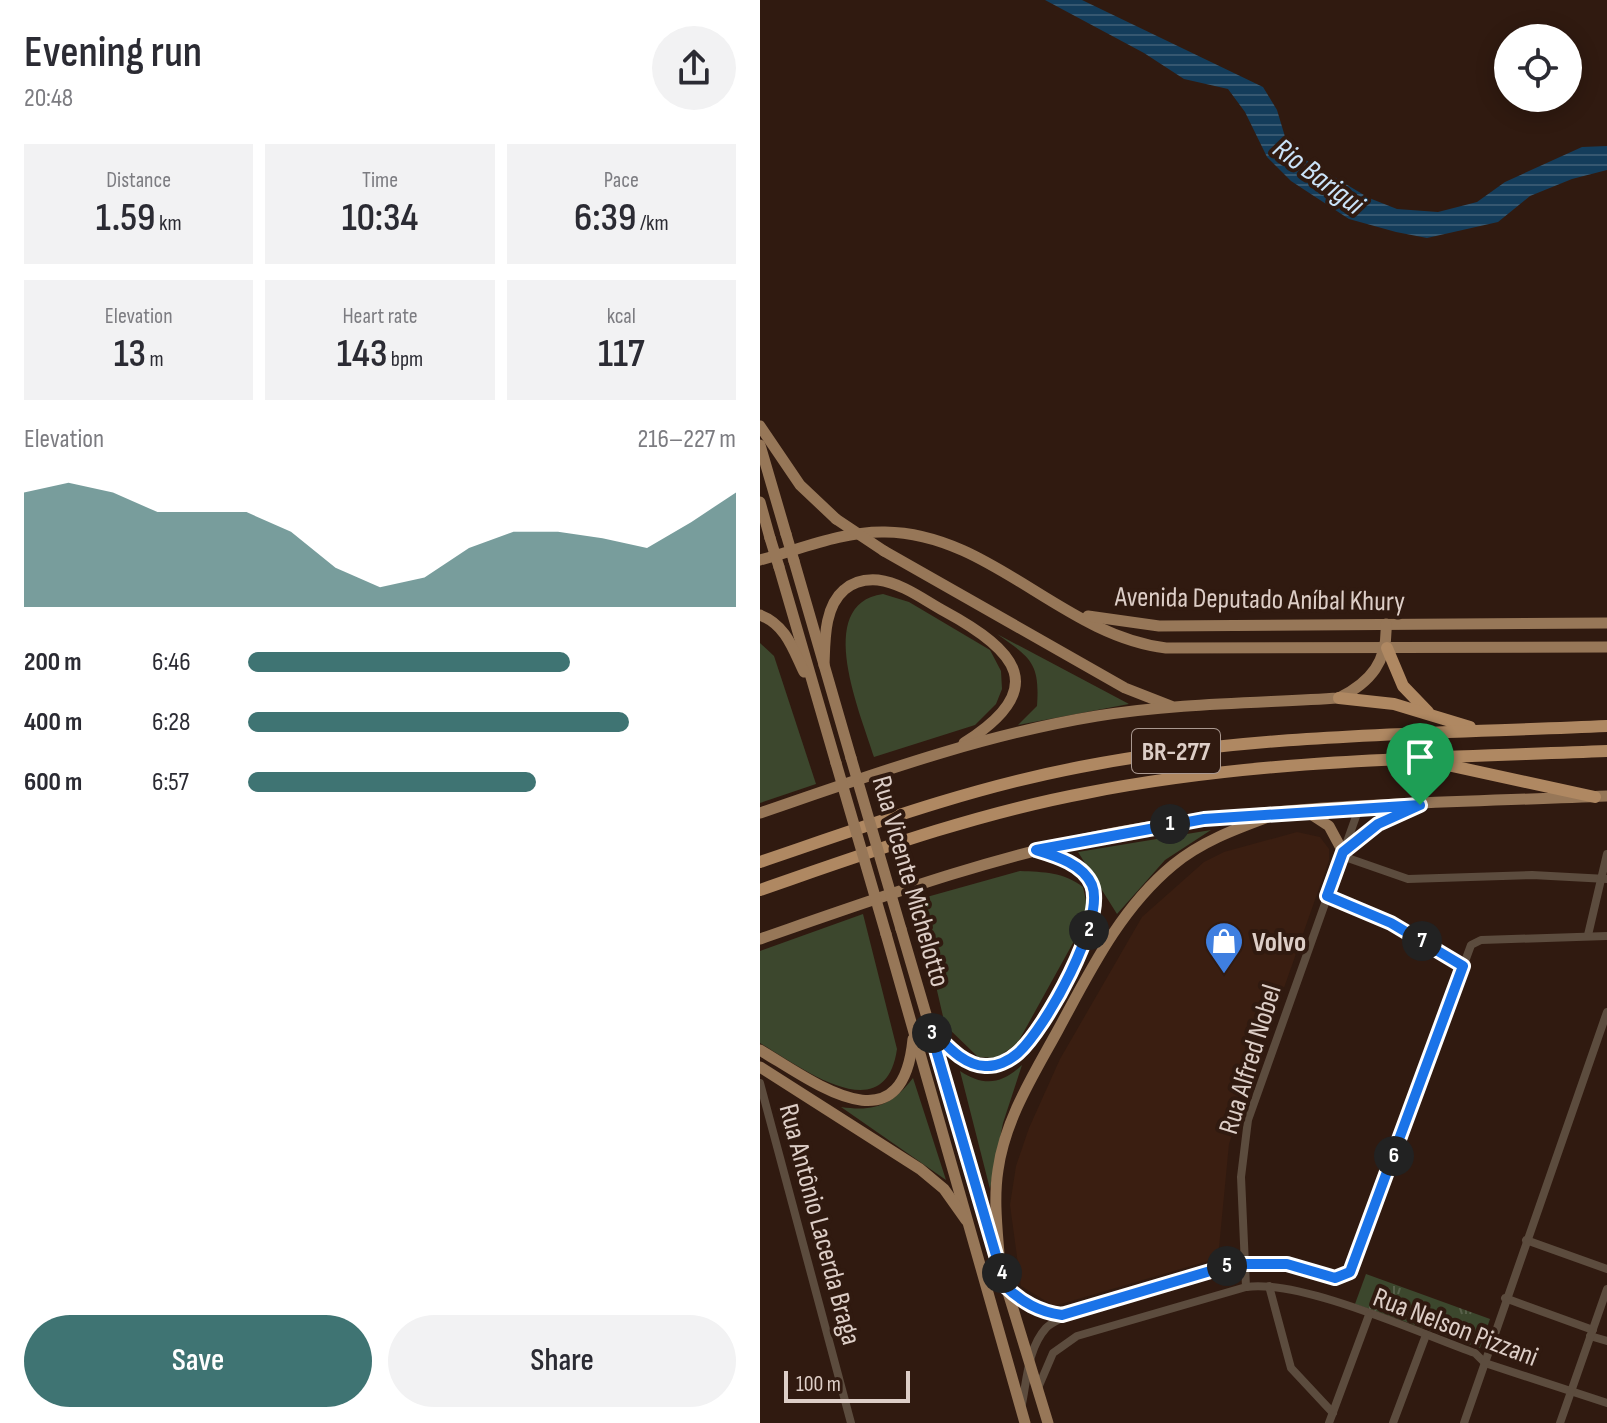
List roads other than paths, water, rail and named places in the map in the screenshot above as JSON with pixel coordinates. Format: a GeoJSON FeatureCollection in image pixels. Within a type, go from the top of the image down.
{"type":"FeatureCollection","features":[{"type":"Feature","properties":{"kind":"highway"},"geometry":{"type":"LineString","coordinates":[[1387,648],[1403,686],[1423,708],[1448,723]]}},
{"type":"Feature","properties":{"kind":"highway"},"geometry":{"type":"LineString","coordinates":[[1339,698],[1394,704],[1448,723],[1488,731]]}},
{"type":"Feature","properties":{"kind":"highway","name":"BR-277"},"geometry":{"type":"LineString","coordinates":[[760,862],[942,800],[1079,767],[1238,744],[1607,726]]}},
{"type":"Feature","properties":{"kind":"highway","name":"BR-277"},"geometry":{"type":"LineString","coordinates":[[760,890],[954,825],[1085,793],[1250,769],[1607,751]]}},
{"type":"Feature","properties":{"kind":"highway"},"geometry":{"type":"LineString","coordinates":[[1419,759],[1601,796]]}},
{"type":"Feature","properties":{"kind":"main road"},"geometry":{"type":"LineString","coordinates":[[760,426],[800,485],[836,519],[884,551],[1125,688],[1179,708]]}},
{"type":"Feature","properties":{"kind":"main road","name":"Rua Vicente Michelotto"},"geometry":{"type":"LineString","coordinates":[[760,445],[1005,1286],[1048,1423]]}},
{"type":"Feature","properties":{"kind":"main road","name":"Rua Vicente Michelotto"},"geometry":{"type":"LineString","coordinates":[[760,502],[973,1230],[1025,1423]]}},
{"type":"Feature","properties":{"kind":"main road"},"geometry":{"type":"LineString","coordinates":[[760,560],[848,535],[884,532],[913,534],[960,550],[1072,612]]}},
{"type":"Feature","properties":{"kind":"main road"},"geometry":{"type":"LineString","coordinates":[[824,665],[833,605],[844,590],[863,581],[897,586],[984,633],[1006,655],[1014,672],[1014,692],[999,719],[953,750]]}},
{"type":"Feature","properties":{"kind":"main road","name":"Avenida Deputado Aníbal Khury"},"geometry":{"type":"LineString","coordinates":[[1072,612],[1142,626],[1607,623]]}},
{"type":"Feature","properties":{"kind":"main road","name":"Avenida Deputado Aníbal Khury"},"geometry":{"type":"LineString","coordinates":[[1072,612],[1116,637],[1166,648],[1607,647]]}},
{"type":"Feature","properties":{"kind":"main road"},"geometry":{"type":"LineString","coordinates":[[760,615],[778,624],[786,634],[819,704]]}},
{"type":"Feature","properties":{"kind":"main road"},"geometry":{"type":"LineString","coordinates":[[760,813],[953,750],[1067,722],[1179,708],[1339,698],[1373,674],[1387,648],[1386,624]]}},
{"type":"Feature","properties":{"kind":"main road"},"geometry":{"type":"LineString","coordinates":[[761,939],[1036,850],[1167,824],[1282,811],[1601,796]]}},
{"type":"Feature","properties":{"kind":"main road"},"geometry":{"type":"LineString","coordinates":[[1305,810],[1329,826],[1342,854],[1378,824],[1420,805]]}},
{"type":"Feature","properties":{"kind":"main road"},"geometry":{"type":"LineString","coordinates":[[1000,1268],[997,1185],[1007,1134],[1021,1098],[1108,941],[1155,882],[1190,852],[1221,835],[1282,811]]}},
{"type":"Feature","properties":{"kind":"main road"},"geometry":{"type":"LineString","coordinates":[[930,1029],[958,1055],[983,1066],[1012,1058],[1041,1024],[1090,927],[1095,897],[1083,872],[1063,859],[1036,850]]}},
{"type":"Feature","properties":{"kind":"main road"},"geometry":{"type":"LineString","coordinates":[[760,1050],[828,1090],[868,1102],[890,1094],[904,1078],[914,1031]]}},
{"type":"Feature","properties":{"kind":"main road"},"geometry":{"type":"LineString","coordinates":[[760,1067],[920,1169],[944,1189],[973,1230]]}},
{"type":"Feature","properties":{"kind":"street","name":"Rua Alfred Nobel"},"geometry":{"type":"LineString","coordinates":[[1246,1287],[1241,1177],[1248,1120],[1359,808]]}},
{"type":"Feature","properties":{"kind":"street"},"geometry":{"type":"LineString","coordinates":[[1342,854],[1408,879],[1532,875],[1604,879]]}},
{"type":"Feature","properties":{"kind":"street"},"geometry":{"type":"LineString","coordinates":[[1588,935],[1604,879],[1607,854]]}},
{"type":"Feature","properties":{"kind":"street"},"geometry":{"type":"LineString","coordinates":[[1327,896],[1391,923],[1463,966],[1474,942],[1607,936]]}},
{"type":"Feature","properties":{"kind":"street","name":"Rua Nelson Pizzani"},"geometry":{"type":"LineString","coordinates":[[1062,1315],[1245,1262],[1287,1264],[1335,1278],[1346,1276],[1357,1256],[1463,966]]}},
{"type":"Feature","properties":{"kind":"street"},"geometry":{"type":"LineString","coordinates":[[1466,1422],[1505,1298],[1607,1012]]}},
{"type":"Feature","properties":{"kind":"street","name":"Rua Antônio Lacerda Braga"},"geometry":{"type":"LineString","coordinates":[[760,1083],[851,1423]]}},
{"type":"Feature","properties":{"kind":"street"},"geometry":{"type":"LineString","coordinates":[[1526,1240],[1607,1269]]}},
{"type":"Feature","properties":{"kind":"street"},"geometry":{"type":"LineString","coordinates":[[1005,1286],[1034,1307],[1062,1315]]}},
{"type":"Feature","properties":{"kind":"street"},"geometry":{"type":"LineString","coordinates":[[1269,1286],[1291,1368],[1333,1413]]}},
{"type":"Feature","properties":{"kind":"street","name":"Rua Nelson Pizzani"},"geometry":{"type":"LineString","coordinates":[[1037,1390],[1047,1363],[1069,1341],[1246,1287],[1269,1286],[1304,1292],[1475,1353],[1485,1363],[1570,1394],[1607,1403]]}},
{"type":"Feature","properties":{"kind":"street"},"geometry":{"type":"LineString","coordinates":[[1560,1423],[1607,1289]]}},
{"type":"Feature","properties":{"kind":"street"},"geometry":{"type":"LineString","coordinates":[[1505,1298],[1607,1341]]}},
{"type":"Feature","properties":{"kind":"street"},"geometry":{"type":"LineString","coordinates":[[1021,1406],[1030,1366],[1042,1333],[1062,1315]]}},
{"type":"Feature","properties":{"kind":"street"},"geometry":{"type":"LineString","coordinates":[[1329,1423],[1369,1315]]}},
{"type":"Feature","properties":{"kind":"street"},"geometry":{"type":"LineString","coordinates":[[1393,1423],[1426,1335]]}},
{"type":"Feature","properties":{"kind":"water","name":"Rio Barigui"},"geometry":{"type":"Polygon","coordinates":[[[1045,0],[1082,0],[1263,87],[1277,110],[1289,150],[1369,198],[1397,209],[1438,212],[1477,202],[1505,182],[1582,147],[1607,146],[1607,170],[1572,179],[1530,196],[1498,222],[1427,238],[1349,219],[1291,181],[1267,157],[1245,112],[1228,89],[1184,79],[1144,53],[1045,0]]]}},
{"type":"Feature","properties":{"kind":"place","name":"Volvo"},"geometry":{"type":"Point","coordinates":[1224,975]}}]}
